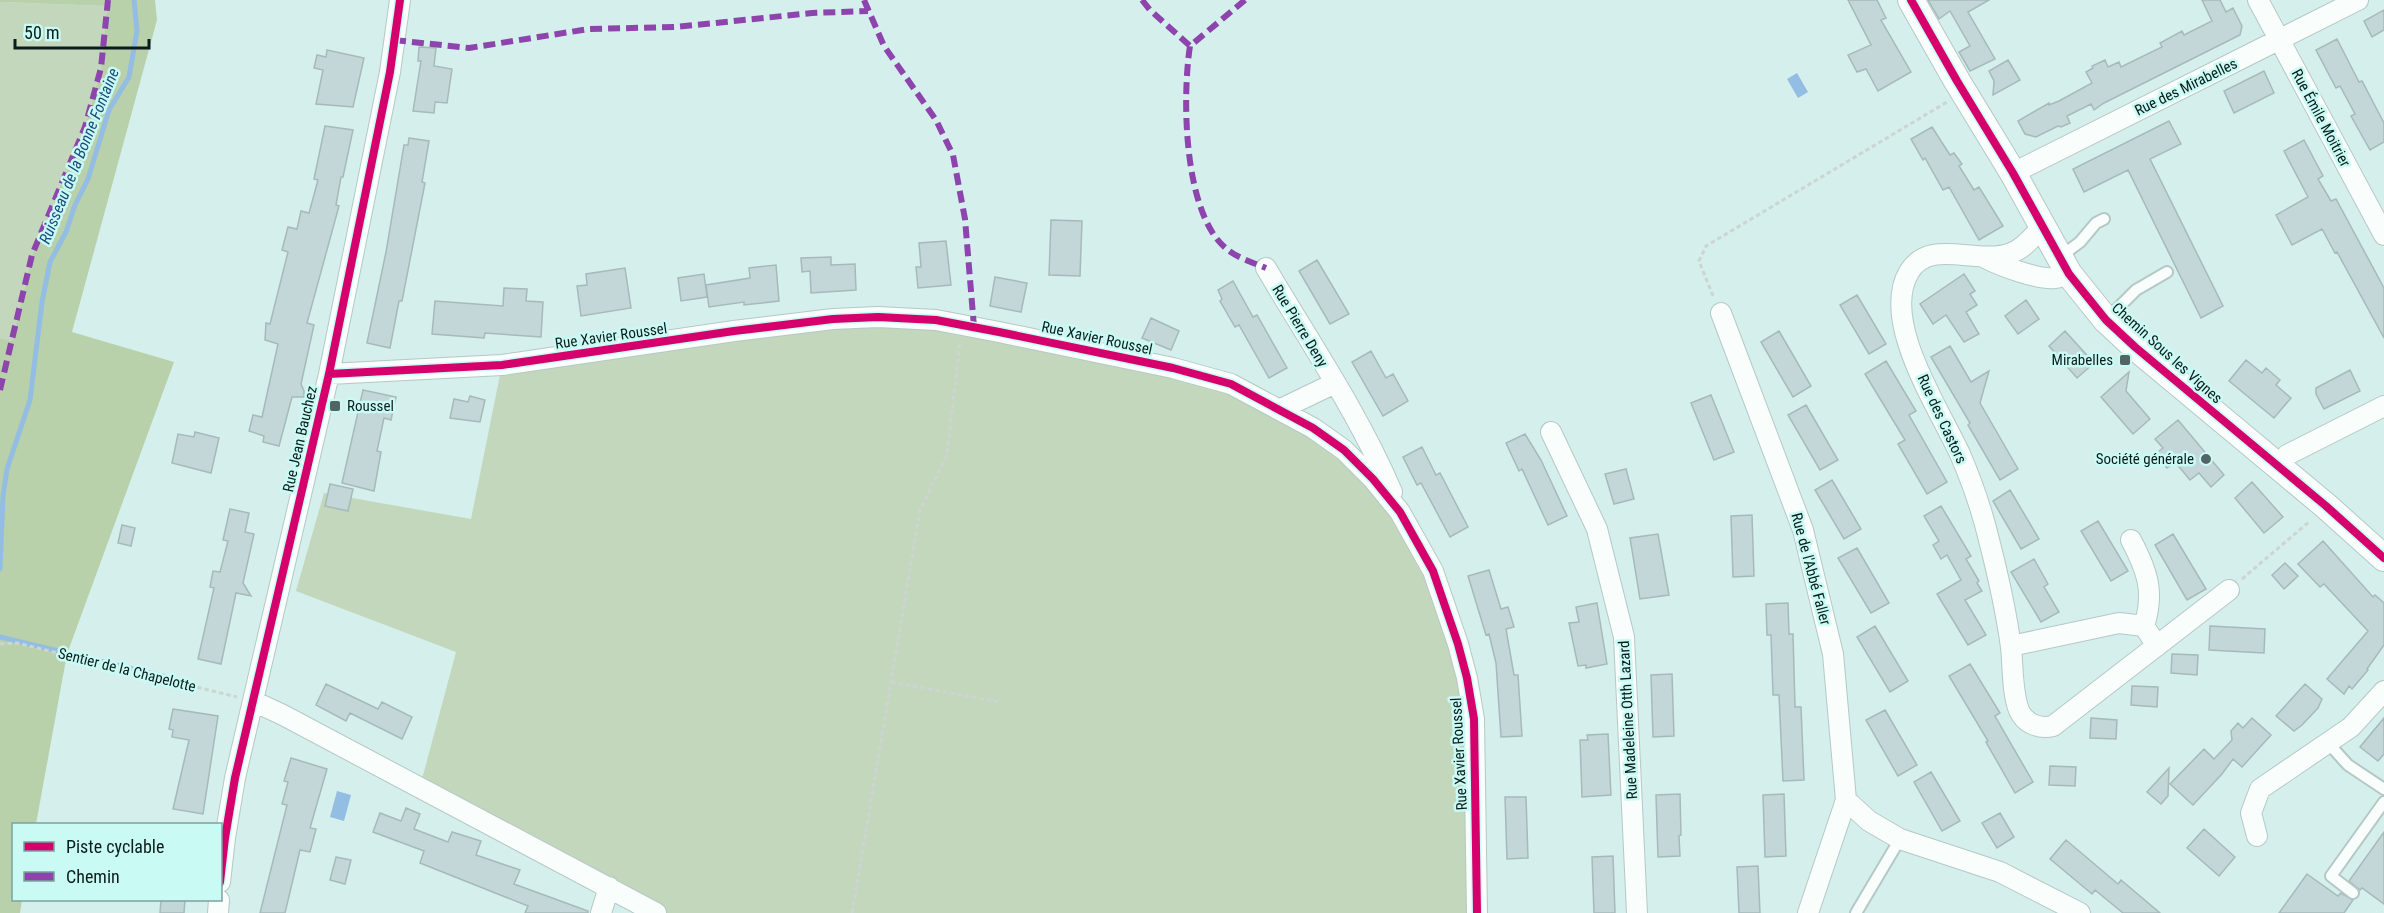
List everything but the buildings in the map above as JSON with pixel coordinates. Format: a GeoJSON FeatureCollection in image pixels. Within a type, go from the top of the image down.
{"type":"FeatureCollection","features":[{"type":"Feature","properties":{"kind":"street","name":"Rue Jean Bauchez"},"geometry":{"type":"LineString","coordinates":[[222,864],[235,778],[329,374],[390,72],[399,0]]}},
{"type":"Feature","properties":{"kind":"street","name":"Chemin Sous les Vignes"},"geometry":{"type":"LineString","coordinates":[[1913,0],[2064,266],[2106,320],[2384,558]]}},
{"type":"Feature","properties":{"kind":"street","name":"Rue Émile Moitrier"},"geometry":{"type":"LineString","coordinates":[[2258,0],[2384,235]]}},
{"type":"Feature","properties":{"kind":"street","name":"Rue des Mirabelles"},"geometry":{"type":"LineString","coordinates":[[2013,173],[2358,0]]}},
{"type":"Feature","properties":{"kind":"street","name":"Rue des Castors"},"geometry":{"type":"LineString","coordinates":[[2042,227],[2026,244],[2012,253],[1985,258],[1938,253],[1920,260],[1909,272],[1902,292],[1902,316],[1907,344],[1961,456],[1981,508],[1994,557],[2011,646],[2017,704],[2021,714],[2036,726],[2045,728],[2062,721],[2229,590]]}},
{"type":"Feature","properties":{"kind":"street","name":"Rue des Castors"},"geometry":{"type":"LineString","coordinates":[[1985,258],[2004,267],[2054,278],[2064,266]]}},
{"type":"Feature","properties":{"kind":"street","name":"Rue Pierre Deny"},"geometry":{"type":"LineString","coordinates":[[1266,268],[1382,467],[1400,512]]}},
{"type":"Feature","properties":{"kind":"street","name":"Rue de l'Abbé Faller"},"geometry":{"type":"LineString","coordinates":[[1721,313],[1803,530],[1833,654],[1846,800]]}},
{"type":"Feature","properties":{"kind":"street","name":"Rue Xavier Roussel"},"geometry":{"type":"LineString","coordinates":[[329,374],[502,365],[833,319],[878,317],[936,320],[1173,368],[1231,384],[1313,428],[1344,450],[1373,479],[1400,512],[1433,572],[1467,678],[1474,719],[1477,913]]}},
{"type":"Feature","properties":{"kind":"street","name":"Rue Pierre Deny"},"geometry":{"type":"LineString","coordinates":[[1281,410],[1335,383]]}},
{"type":"Feature","properties":{"kind":"street"},"geometry":{"type":"LineString","coordinates":[[2278,466],[2287,455],[2384,406]]}},
{"type":"Feature","properties":{"kind":"street","name":"Rue Madeleine Otth Lazard"},"geometry":{"type":"LineString","coordinates":[[1551,432],[1597,530],[1624,637],[1628,677],[1637,913]]}},
{"type":"Feature","properties":{"kind":"street"},"geometry":{"type":"LineString","coordinates":[[2131,540],[2148,578],[2149,611],[2144,626]]}},
{"type":"Feature","properties":{"kind":"street"},"geometry":{"type":"LineString","coordinates":[[2011,646],[2119,623],[2144,626]]}},
{"type":"Feature","properties":{"kind":"street"},"geometry":{"type":"LineString","coordinates":[[2144,626],[2157,646]]}},
{"type":"Feature","properties":{"kind":"street"},"geometry":{"type":"LineString","coordinates":[[2257,836],[2251,813],[2260,789],[2351,728],[2384,691]]}},
{"type":"Feature","properties":{"kind":"street"},"geometry":{"type":"LineString","coordinates":[[253,701],[284,715],[656,913]]}},
{"type":"Feature","properties":{"kind":"street"},"geometry":{"type":"LineString","coordinates":[[1808,913],[1846,800],[1869,821],[1900,839],[2000,872],[2080,913]]}},
{"type":"Feature","properties":{"kind":"street"},"geometry":{"type":"LineString","coordinates":[[601,913],[609,887]]}},
{"type":"Feature","properties":{"kind":"lane"},"geometry":{"type":"LineString","coordinates":[[2064,266],[2096,223],[2104,219]]}},
{"type":"Feature","properties":{"kind":"lane"},"geometry":{"type":"LineString","coordinates":[[2106,320],[2136,290],[2168,272]]}},
{"type":"Feature","properties":{"kind":"lane"},"geometry":{"type":"LineString","coordinates":[[2329,744],[2348,765],[2384,789]]}},
{"type":"Feature","properties":{"kind":"lane"},"geometry":{"type":"LineString","coordinates":[[2353,893],[2331,876],[2384,802]]}},
{"type":"Feature","properties":{"kind":"lane"},"geometry":{"type":"LineString","coordinates":[[1856,913],[1900,839]]}},
{"type":"Feature","properties":{"kind":"path"},"geometry":{"type":"LineString","coordinates":[[1721,313],[1698,261],[1706,246],[1963,91]]}},
{"type":"Feature","properties":{"kind":"path"},"geometry":{"type":"LineString","coordinates":[[852,913],[920,510],[947,455],[962,325]]}},
{"type":"Feature","properties":{"kind":"path"},"geometry":{"type":"LineString","coordinates":[[2229,590],[2326,506]]}},
{"type":"Feature","properties":{"kind":"path"},"geometry":{"type":"LineString","coordinates":[[891,682],[999,702]]}},
{"type":"Feature","properties":{"kind":"green space"},"geometry":{"type":"Polygon","coordinates":[[[0,0],[155,0],[157,20],[72,332],[174,362],[67,654],[36,823],[12,823],[12,901],[22,901],[20,913],[0,913],[0,338],[12,341],[32,255],[85,127],[101,68],[107,6],[0,2],[0,0]]]}},
{"type":"Feature","properties":{"kind":"green space"},"geometry":{"type":"Polygon","coordinates":[[[0,2],[107,6],[101,68],[85,127],[32,255],[12,341],[0,338],[0,2]]]}},
{"type":"Feature","properties":{"kind":"green space"},"geometry":{"type":"Polygon","coordinates":[[[878,317],[1173,368],[1313,428],[1400,512],[1467,678],[1477,913],[659,913],[421,783],[456,652],[296,591],[324,493],[471,519],[502,365],[878,317]]]}},
{"type":"Feature","properties":{"kind":"water"},"geometry":{"type":"Polygon","coordinates":[[[1797,73],[1808,92],[1798,98],[1787,79],[1797,73]]]}},
{"type":"Feature","properties":{"kind":"water"},"geometry":{"type":"Polygon","coordinates":[[[337,791],[351,795],[344,821],[330,817],[337,791]]]}},
{"type":"Feature","properties":{"kind":"waterway","name":"Ruisseau de la Bonne Fontaine"},"geometry":{"type":"LineString","coordinates":[[0,569],[3,496],[7,469],[30,400],[42,302],[50,262],[66,232],[75,205],[88,179],[109,110],[129,77],[137,31],[134,0]]}},
{"type":"Feature","properties":{"kind":"waterway"},"geometry":{"type":"LineString","coordinates":[[0,637],[166,677]]}},
{"type":"Feature","properties":{"kind":"marked path"},"geometry":{"type":"LineString","coordinates":[[0,390],[32,255],[85,127],[101,68],[108,0]]}},
{"type":"Feature","properties":{"kind":"marked path"},"geometry":{"type":"LineString","coordinates":[[864,0],[884,46],[936,120],[953,155],[965,219],[974,327]]}},
{"type":"Feature","properties":{"kind":"marked path"},"geometry":{"type":"LineString","coordinates":[[1142,0],[1190,46]]}},
{"type":"Feature","properties":{"kind":"marked path"},"geometry":{"type":"LineString","coordinates":[[1245,0],[1190,46],[1186,95],[1189,154],[1202,211],[1213,234],[1232,253],[1266,268]]}},
{"type":"Feature","properties":{"kind":"marked path"},"geometry":{"type":"LineString","coordinates":[[394,40],[469,48],[589,29],[676,27],[812,13],[868,11]]}},
{"type":"Feature","properties":{"kind":"cycle path"},"geometry":{"type":"LineString","coordinates":[[222,864],[235,778],[329,374],[390,72],[400,0]]}},
{"type":"Feature","properties":{"kind":"cycle path"},"geometry":{"type":"LineString","coordinates":[[1911,0],[2013,173],[2069,274],[2106,320],[2384,558]]}},
{"type":"Feature","properties":{"kind":"cycle path"},"geometry":{"type":"LineString","coordinates":[[329,374],[502,365],[734,331],[833,319],[878,317],[936,320],[1173,368],[1231,384],[1313,428],[1344,450],[1373,479],[1400,512],[1433,571],[1458,644],[1474,719],[1477,913]]}},
{"type":"Feature","properties":{"kind":"place","name":"Mirabelles"},"geometry":{"type":"Point","coordinates":[2125,360]}},
{"type":"Feature","properties":{"kind":"place","name":"Roussel"},"geometry":{"type":"Point","coordinates":[335,406]}},
{"type":"Feature","properties":{"kind":"place","name":"Société générale"},"geometry":{"type":"Point","coordinates":[2206,459]}}]}
